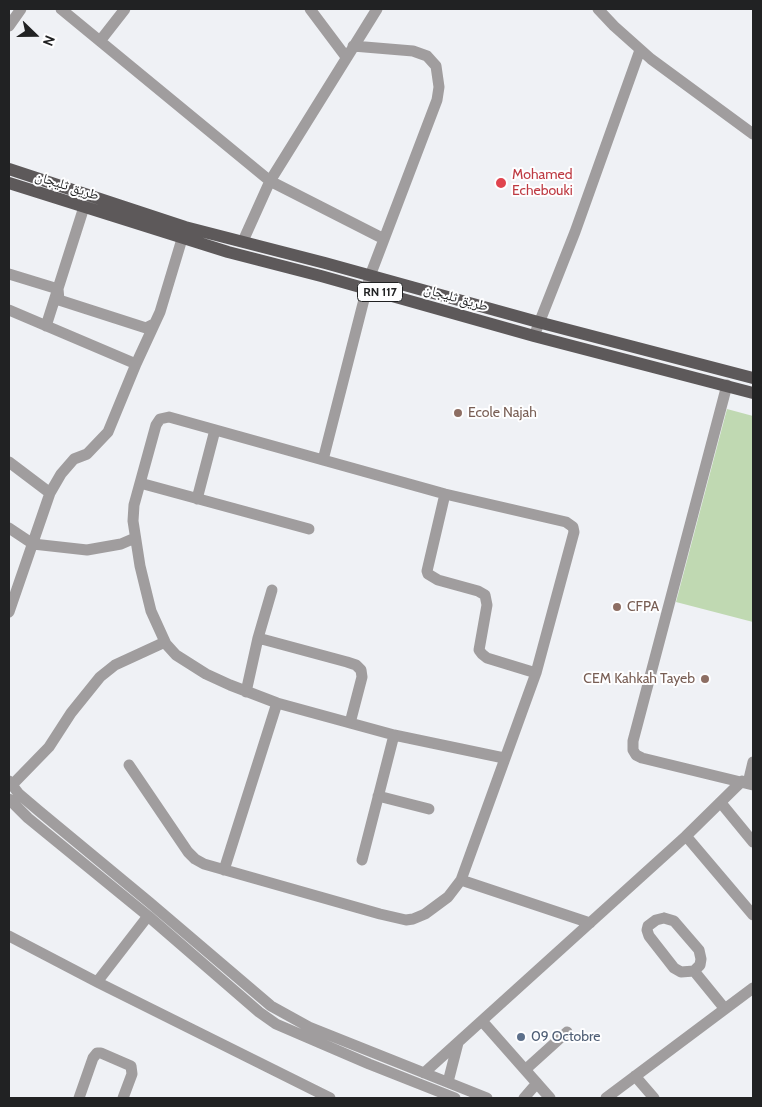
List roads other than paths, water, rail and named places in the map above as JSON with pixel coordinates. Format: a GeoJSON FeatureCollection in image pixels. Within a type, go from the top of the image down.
{"type":"FeatureCollection","features":[{"type":"Feature","properties":{"kind":"main road","name":"طريق ثليجان"},"geometry":{"type":"LineString","coordinates":[[9,169],[184,232],[228,252],[534,336],[753,393]]}},
{"type":"Feature","properties":{"kind":"main road","name":"طريق ثليجان"},"geometry":{"type":"LineString","coordinates":[[9,183],[84,207],[184,232],[243,241],[538,322],[753,378]]}},
{"type":"Feature","properties":{"kind":"street"},"geometry":{"type":"LineString","coordinates":[[9,26],[21,9]]}},
{"type":"Feature","properties":{"kind":"street"},"geometry":{"type":"LineString","coordinates":[[61,9],[270,181],[384,240]]}},
{"type":"Feature","properties":{"kind":"street"},"geometry":{"type":"LineString","coordinates":[[100,41],[124,9]]}},
{"type":"Feature","properties":{"kind":"street"},"geometry":{"type":"LineString","coordinates":[[310,9],[346,57]]}},
{"type":"Feature","properties":{"kind":"street"},"geometry":{"type":"LineString","coordinates":[[243,241],[270,181],[377,9]]}},
{"type":"Feature","properties":{"kind":"street"},"geometry":{"type":"LineString","coordinates":[[598,9],[640,50],[753,134]]}},
{"type":"Feature","properties":{"kind":"street"},"geometry":{"type":"LineString","coordinates":[[323,460],[370,276],[437,100],[439,87],[436,66],[427,56],[413,51],[353,46]]}},
{"type":"Feature","properties":{"kind":"street"},"geometry":{"type":"LineString","coordinates":[[534,336],[575,232],[640,50]]}},
{"type":"Feature","properties":{"kind":"street"},"geometry":{"type":"LineString","coordinates":[[46,326],[84,207]]}},
{"type":"Feature","properties":{"kind":"street"},"geometry":{"type":"LineString","coordinates":[[9,612],[50,492],[61,474],[74,459],[87,454],[108,432],[160,312],[184,232]]}},
{"type":"Feature","properties":{"kind":"street"},"geometry":{"type":"LineString","coordinates":[[9,274],[58,289]]}},
{"type":"Feature","properties":{"kind":"street"},"geometry":{"type":"LineString","coordinates":[[58,289],[59,300],[146,328],[154,324]]}},
{"type":"Feature","properties":{"kind":"street"},"geometry":{"type":"LineString","coordinates":[[9,310],[136,364]]}},
{"type":"Feature","properties":{"kind":"street"},"geometry":{"type":"LineString","coordinates":[[726,385],[633,741],[633,750],[636,755],[642,758],[748,783]]}},
{"type":"Feature","properties":{"kind":"street"},"geometry":{"type":"LineString","coordinates":[[129,765],[188,852],[204,864],[380,914],[406,920],[413,919],[448,897],[462,880],[504,758],[536,673],[574,532],[573,527],[566,522],[445,494],[169,417],[160,419],[156,425],[134,505],[133,521],[134,538],[151,611],[165,642],[176,655],[206,674],[246,692],[277,703],[394,735],[504,758]]}},
{"type":"Feature","properties":{"kind":"street"},"geometry":{"type":"LineString","coordinates":[[197,499],[215,430]]}},
{"type":"Feature","properties":{"kind":"street"},"geometry":{"type":"LineString","coordinates":[[9,462],[50,492]]}},
{"type":"Feature","properties":{"kind":"street"},"geometry":{"type":"LineString","coordinates":[[140,484],[309,529]]}},
{"type":"Feature","properties":{"kind":"street"},"geometry":{"type":"LineString","coordinates":[[445,494],[427,570],[428,574],[438,580],[478,592],[484,596],[487,605],[480,650],[482,654],[487,658],[536,673]]}},
{"type":"Feature","properties":{"kind":"street"},"geometry":{"type":"LineString","coordinates":[[9,528],[33,544],[87,550],[121,544],[134,538]]}},
{"type":"Feature","properties":{"kind":"street"},"geometry":{"type":"LineString","coordinates":[[246,692],[258,638],[272,590]]}},
{"type":"Feature","properties":{"kind":"street"},"geometry":{"type":"LineString","coordinates":[[258,638],[356,666],[361,670],[362,677],[350,723]]}},
{"type":"Feature","properties":{"kind":"street"},"geometry":{"type":"LineString","coordinates":[[165,642],[115,666],[100,677],[71,713],[49,747],[10,783],[19,794],[271,1006],[309,1027],[487,1098]]}},
{"type":"Feature","properties":{"kind":"street"},"geometry":{"type":"LineString","coordinates":[[224,870],[277,703]]}},
{"type":"Feature","properties":{"kind":"street"},"geometry":{"type":"LineString","coordinates":[[362,860],[394,735]]}},
{"type":"Feature","properties":{"kind":"street"},"geometry":{"type":"LineString","coordinates":[[424,1073],[721,803],[748,783],[753,762]]}},
{"type":"Feature","properties":{"kind":"street"},"geometry":{"type":"LineString","coordinates":[[378,796],[430,809]]}},
{"type":"Feature","properties":{"kind":"street"},"geometry":{"type":"LineString","coordinates":[[9,799],[28,818],[148,916],[259,1012],[276,1024],[455,1098]]}},
{"type":"Feature","properties":{"kind":"street"},"geometry":{"type":"LineString","coordinates":[[721,803],[753,842]]}},
{"type":"Feature","properties":{"kind":"street"},"geometry":{"type":"LineString","coordinates":[[686,836],[753,915]]}},
{"type":"Feature","properties":{"kind":"street"},"geometry":{"type":"LineString","coordinates":[[462,880],[590,923]]}},
{"type":"Feature","properties":{"kind":"street"},"geometry":{"type":"LineString","coordinates":[[97,982],[148,916]]}},
{"type":"Feature","properties":{"kind":"street"},"geometry":{"type":"LineString","coordinates":[[664,918],[674,921],[699,950],[700,965],[694,971],[681,972],[674,968],[649,936],[648,926],[656,920],[664,918]]}},
{"type":"Feature","properties":{"kind":"street"},"geometry":{"type":"LineString","coordinates":[[9,936],[330,1098]]}},
{"type":"Feature","properties":{"kind":"street"},"geometry":{"type":"LineString","coordinates":[[694,971],[725,1009]]}},
{"type":"Feature","properties":{"kind":"street"},"geometry":{"type":"LineString","coordinates":[[606,1098],[753,988]]}},
{"type":"Feature","properties":{"kind":"street"},"geometry":{"type":"LineString","coordinates":[[482,1021],[550,1098]]}},
{"type":"Feature","properties":{"kind":"street"},"geometry":{"type":"LineString","coordinates":[[526,1069],[568,1032]]}},
{"type":"Feature","properties":{"kind":"street"},"geometry":{"type":"LineString","coordinates":[[448,1082],[458,1043]]}},
{"type":"Feature","properties":{"kind":"street"},"geometry":{"type":"LineString","coordinates":[[79,1098],[92,1058],[101,1053],[131,1066],[132,1074],[123,1098]]}},
{"type":"Feature","properties":{"kind":"street"},"geometry":{"type":"LineString","coordinates":[[635,1076],[654,1098]]}},
{"type":"Feature","properties":{"kind":"street"},"geometry":{"type":"LineString","coordinates":[[524,1098],[537,1082]]}},
{"type":"Feature","properties":{"kind":"place","name":"Mohamed Echebouki"},"geometry":{"type":"Point","coordinates":[501,183]}},
{"type":"Feature","properties":{"kind":"place","name":"Ecole Najah"},"geometry":{"type":"Point","coordinates":[458,413]}},
{"type":"Feature","properties":{"kind":"place","name":"CFPA"},"geometry":{"type":"Point","coordinates":[617,607]}},
{"type":"Feature","properties":{"kind":"place","name":"CEM Kahkah Tayeb"},"geometry":{"type":"Point","coordinates":[705,679]}},
{"type":"Feature","properties":{"kind":"place","name":"09 Octobre"},"geometry":{"type":"Point","coordinates":[521,1037]}}]}
